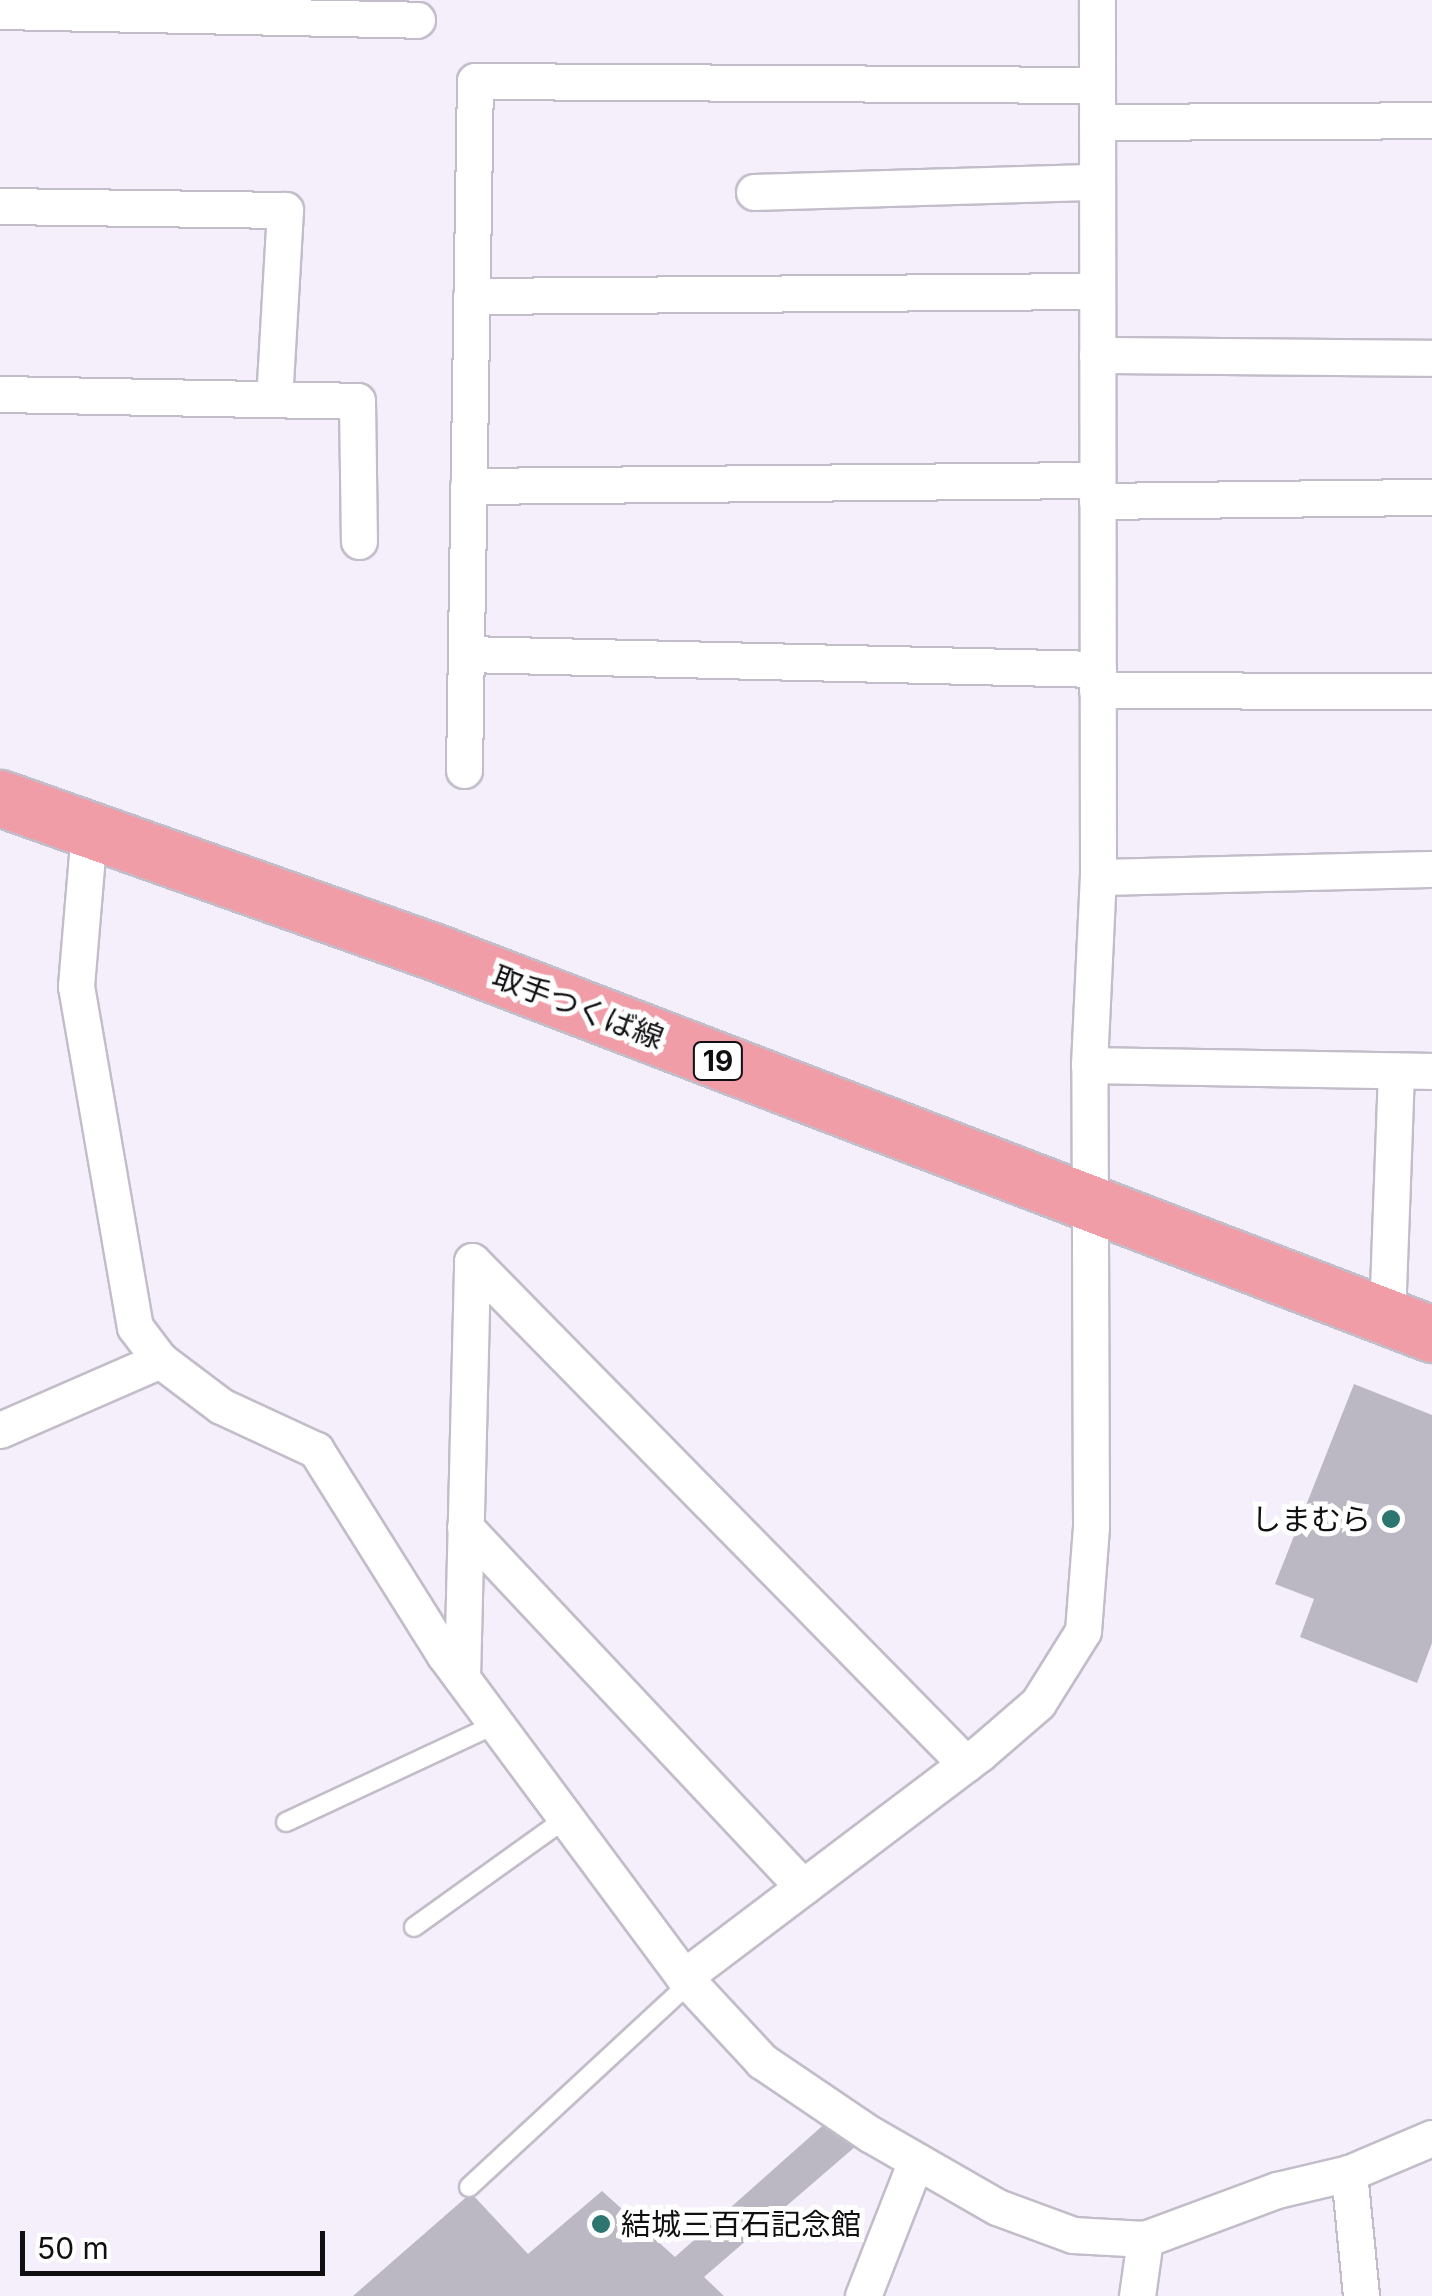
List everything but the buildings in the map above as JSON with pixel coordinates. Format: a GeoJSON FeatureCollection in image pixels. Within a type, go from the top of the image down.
{"type":"FeatureCollection","features":[{"type":"Feature","properties":{"kind":"main road","name":"取手つくば線"},"geometry":{"type":"LineString","coordinates":[[0,798],[440,954],[1409,1326]]}},
{"type":"Feature","properties":{"kind":"street"},"geometry":{"type":"LineString","coordinates":[[686,1980],[966,1764],[1038,1703],[1084,1630],[1093,1204],[1089,1065],[1098,877],[1096,0]]}},
{"type":"Feature","properties":{"kind":"street"},"geometry":{"type":"LineString","coordinates":[[0,11],[417,20]]}},
{"type":"Feature","properties":{"kind":"street"},"geometry":{"type":"LineString","coordinates":[[464,770],[475,81],[1096,85]]}},
{"type":"Feature","properties":{"kind":"street"},"geometry":{"type":"LineString","coordinates":[[1096,122],[1432,120]]}},
{"type":"Feature","properties":{"kind":"street"},"geometry":{"type":"LineString","coordinates":[[754,192],[1097,182]]}},
{"type":"Feature","properties":{"kind":"street"},"geometry":{"type":"LineString","coordinates":[[0,206],[285,210],[274,399]]}},
{"type":"Feature","properties":{"kind":"street"},"geometry":{"type":"LineString","coordinates":[[472,296],[1097,291]]}},
{"type":"Feature","properties":{"kind":"street"},"geometry":{"type":"LineString","coordinates":[[1097,356],[1432,358]]}},
{"type":"Feature","properties":{"kind":"street"},"geometry":{"type":"LineString","coordinates":[[0,394],[357,401],[359,541]]}},
{"type":"Feature","properties":{"kind":"street"},"geometry":{"type":"LineString","coordinates":[[468,486],[1432,497]]}},
{"type":"Feature","properties":{"kind":"street"},"geometry":{"type":"LineString","coordinates":[[466,654],[1432,691]]}},
{"type":"Feature","properties":{"kind":"street"},"geometry":{"type":"LineString","coordinates":[[89,831],[76,986],[134,1327],[160,1360],[221,1406],[316,1450],[462,1678],[686,1980],[762,2061],[916,2161],[996,2207],[1072,2234],[1145,2240],[1277,2190],[1348,2174],[1432,2138]]}},
{"type":"Feature","properties":{"kind":"street"},"geometry":{"type":"LineString","coordinates":[[1098,877],[1432,869]]}},
{"type":"Feature","properties":{"kind":"street"},"geometry":{"type":"LineString","coordinates":[[1089,1065],[1432,1071]]}},
{"type":"Feature","properties":{"kind":"street"},"geometry":{"type":"LineString","coordinates":[[1396,1072],[1409,1326]]}},
{"type":"Feature","properties":{"kind":"street"},"geometry":{"type":"LineString","coordinates":[[462,1678],[472,1261],[966,1764]]}},
{"type":"Feature","properties":{"kind":"street"},"geometry":{"type":"LineString","coordinates":[[0,1430],[160,1360]]}},
{"type":"Feature","properties":{"kind":"street"},"geometry":{"type":"LineString","coordinates":[[466,1527],[803,1886]]}},
{"type":"Feature","properties":{"kind":"street"},"geometry":{"type":"LineString","coordinates":[[862,2296],[916,2161]]}},
{"type":"Feature","properties":{"kind":"street"},"geometry":{"type":"LineString","coordinates":[[1348,2174],[1361,2296]]}},
{"type":"Feature","properties":{"kind":"street"},"geometry":{"type":"LineString","coordinates":[[1137,2296],[1145,2240]]}},
{"type":"Feature","properties":{"kind":"lane"},"geometry":{"type":"LineString","coordinates":[[286,1822],[496,1724]]}},
{"type":"Feature","properties":{"kind":"lane"},"geometry":{"type":"LineString","coordinates":[[414,1927],[566,1818]]}},
{"type":"Feature","properties":{"kind":"lane"},"geometry":{"type":"LineString","coordinates":[[470,2187],[686,1980]]}},
{"type":"Feature","properties":{"kind":"place","name":"しまむら"},"geometry":{"type":"Point","coordinates":[1391,1519]}},
{"type":"Feature","properties":{"kind":"place","name":"結城三百石記念館"},"geometry":{"type":"Point","coordinates":[601,2224]}}]}
